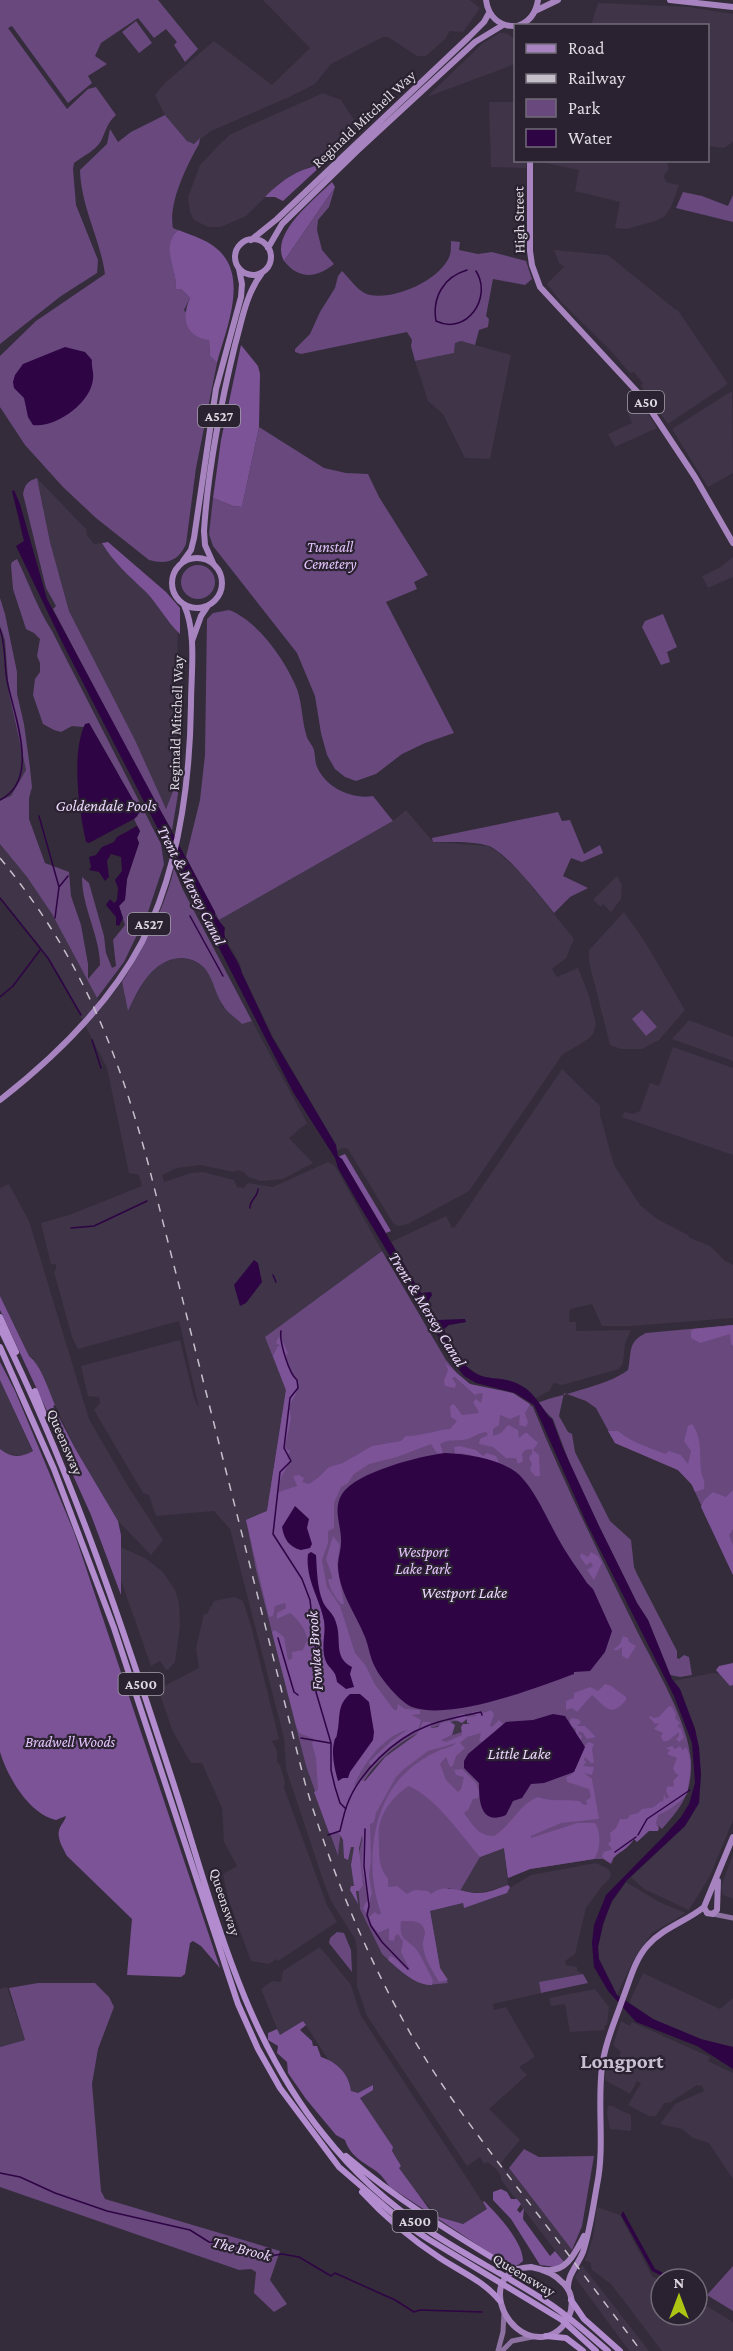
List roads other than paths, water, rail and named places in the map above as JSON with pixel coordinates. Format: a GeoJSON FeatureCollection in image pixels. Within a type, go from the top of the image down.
{"type":"FeatureCollection","features":[{"type":"Feature","properties":{"kind":"highway"},"geometry":{"type":"LineString","coordinates":[[0,1317],[42,1406],[57,1453]]}},
{"type":"Feature","properties":{"kind":"highway","name":"Queensway"},"geometry":{"type":"LineString","coordinates":[[0,1328],[57,1453],[122,1623],[245,2000],[285,2081],[325,2137],[358,2174],[410,2218],[453,2247],[550,2304],[608,2351]]}},
{"type":"Feature","properties":{"kind":"highway","name":"Queensway"},"geometry":{"type":"LineString","coordinates":[[0,1347],[54,1469],[114,1628],[237,2004],[258,2049],[280,2088],[339,2167],[404,2223],[428,2240],[562,2320],[596,2351]]}},
{"type":"Feature","properties":{"kind":"highway"},"geometry":{"type":"LineString","coordinates":[[325,2137],[376,2181],[412,2207],[506,2266],[517,2269]]}},
{"type":"Feature","properties":{"kind":"highway"},"geometry":{"type":"LineString","coordinates":[[339,2167],[376,2207],[408,2235],[441,2259],[487,2286],[500,2301]]}},
{"type":"Feature","properties":{"kind":"highway"},"geometry":{"type":"LineString","coordinates":[[571,2300],[584,2319],[620,2351]]}},
{"type":"Feature","properties":{"kind":"highway"},"geometry":{"type":"LineString","coordinates":[[546,2336],[566,2338],[583,2351]]}},
{"type":"Feature","properties":{"kind":"main road"},"geometry":{"type":"LineString","coordinates":[[486,0],[489,13],[496,21],[512,26]]}},
{"type":"Feature","properties":{"kind":"main road"},"geometry":{"type":"LineString","coordinates":[[531,24],[537,0]]}},
{"type":"Feature","properties":{"kind":"main road","name":"Reginald Mitchell Way"},"geometry":{"type":"LineString","coordinates":[[518,24],[527,21],[534,13],[558,0]]}},
{"type":"Feature","properties":{"kind":"main road"},"geometry":{"type":"LineString","coordinates":[[670,0],[733,7]]}},
{"type":"Feature","properties":{"kind":"main road","name":"Reginald Mitchell Way"},"geometry":{"type":"LineString","coordinates":[[251,240],[277,219],[469,38],[489,13]]}},
{"type":"Feature","properties":{"kind":"main road","name":"Reginald Mitchell Way"},"geometry":{"type":"LineString","coordinates":[[268,248],[282,224],[475,42],[512,26]]}},
{"type":"Feature","properties":{"kind":"main road","name":"High Street"},"geometry":{"type":"LineString","coordinates":[[530,162],[530,251],[537,279],[546,294],[590,338],[642,397],[664,428],[733,543]]}},
{"type":"Feature","properties":{"kind":"main road"},"geometry":{"type":"LineString","coordinates":[[251,240],[261,242],[268,248],[270,261],[262,273],[251,275],[239,269],[236,261],[236,251],[242,243],[251,240]]}},
{"type":"Feature","properties":{"kind":"main road","name":"A527"},"geometry":{"type":"LineString","coordinates":[[184,604],[175,596],[172,584],[176,569],[191,550],[194,538],[216,389],[240,297],[242,284],[239,269]]}},
{"type":"Feature","properties":{"kind":"main road","name":"A527"},"geometry":{"type":"LineString","coordinates":[[208,605],[219,596],[222,584],[220,571],[213,563],[204,539],[214,442],[224,389],[247,302],[252,286],[262,273]]}},
{"type":"Feature","properties":{"kind":"main road"},"geometry":{"type":"LineString","coordinates":[[183,561],[196,557],[213,563]]}},
{"type":"Feature","properties":{"kind":"main road"},"geometry":{"type":"LineString","coordinates":[[184,604],[195,608],[208,605]]}},
{"type":"Feature","properties":{"kind":"main road","name":"Reginald Mitchell Way"},"geometry":{"type":"LineString","coordinates":[[0,1100],[62,1046],[82,1025],[121,977],[142,941],[178,835],[189,756],[191,645],[184,604]]}},
{"type":"Feature","properties":{"kind":"main road","name":"Reginald Mitchell Way"},"geometry":{"type":"LineString","coordinates":[[191,645],[201,616],[208,605]]}},
{"type":"Feature","properties":{"kind":"main road"},"geometry":{"type":"LineString","coordinates":[[707,1909],[733,1837]]}},
{"type":"Feature","properties":{"kind":"main road"},"geometry":{"type":"LineString","coordinates":[[717,1906],[718,1875]]}},
{"type":"Feature","properties":{"kind":"main road"},"geometry":{"type":"LineString","coordinates":[[707,1909],[711,1901],[733,1918]]}},
{"type":"Feature","properties":{"kind":"main road"},"geometry":{"type":"LineString","coordinates":[[568,2289],[587,2231],[600,2164],[602,2130],[600,2087],[604,2057],[629,1980],[649,1944],[660,1934],[692,1916],[717,1906]]}},
{"type":"Feature","properties":{"kind":"main road"},"geometry":{"type":"LineString","coordinates":[[707,1909],[733,1918]]}},
{"type":"Feature","properties":{"kind":"main road"},"geometry":{"type":"LineString","coordinates":[[537,2337],[515,2326],[504,2313],[500,2301],[501,2289],[510,2274],[517,2269],[531,2267],[555,2271],[566,2265],[587,2231]]}},
{"type":"Feature","properties":{"kind":"main road"},"geometry":{"type":"LineString","coordinates":[[500,2351],[512,2341],[546,2336],[560,2330],[569,2317],[571,2300],[568,2289],[564,2283],[542,2270]]}},
{"type":"Feature","properties":{"kind":"main road"},"geometry":{"type":"LineString","coordinates":[[500,2351],[504,2313]]}},
{"type":"Feature","properties":{"kind":"water"},"geometry":{"type":"Polygon","coordinates":[[[65,347],[85,352],[92,360],[91,388],[79,405],[62,418],[42,425],[33,425],[28,417],[24,398],[14,388],[15,375],[23,364],[65,347]]]}},
{"type":"Feature","properties":{"kind":"water","name":"Trent & Mersey Canal"},"geometry":{"type":"Polygon","coordinates":[[[14,490],[47,599],[215,912],[215,916],[225,928],[224,934],[228,945],[272,1037],[336,1145],[338,1156],[342,1159],[421,1293],[431,1292],[432,1295],[427,1303],[437,1320],[465,1319],[466,1322],[449,1325],[444,1329],[457,1354],[466,1365],[482,1376],[506,1380],[525,1388],[552,1419],[599,1526],[637,1603],[648,1620],[672,1679],[680,1689],[695,1729],[699,1747],[701,1774],[699,1803],[685,1826],[627,1880],[612,1901],[603,1924],[598,1947],[599,1959],[617,1995],[653,2019],[701,2039],[733,2047],[733,2069],[697,2046],[636,2022],[608,1991],[594,1967],[592,1943],[594,1925],[606,1895],[664,1836],[689,1804],[695,1783],[692,1743],[674,1696],[586,1522],[534,1405],[515,1393],[476,1383],[464,1376],[456,1366],[355,1198],[335,1158],[293,1092],[63,644],[16,546],[24,541],[12,491],[14,490]]]}},
{"type":"Feature","properties":{"kind":"water","name":"Goldendale Pools"},"geometry":{"type":"Polygon","coordinates":[[[89,723],[140,812],[134,819],[89,843],[86,842],[81,814],[77,766],[81,736],[85,724],[89,723]]]}},
{"type":"Feature","properties":{"kind":"water","name":"Goldendale Pools"},"geometry":{"type":"Polygon","coordinates":[[[137,826],[140,831],[137,838],[139,843],[127,879],[125,900],[119,906],[123,918],[119,926],[116,925],[116,917],[106,905],[110,899],[114,903],[117,900],[118,888],[115,880],[122,871],[121,857],[111,854],[107,861],[109,877],[105,881],[99,872],[89,870],[91,867],[89,857],[96,855],[102,847],[114,842],[117,837],[137,826]]]}},
{"type":"Feature","properties":{"kind":"water"},"geometry":{"type":"Polygon","coordinates":[[[254,1260],[258,1263],[262,1282],[246,1303],[240,1306],[234,1285],[254,1260]]]}},
{"type":"Feature","properties":{"kind":"water","name":"Westport Lake"},"geometry":{"type":"Polygon","coordinates":[[[445,1453],[480,1457],[497,1462],[513,1470],[533,1492],[565,1551],[593,1589],[612,1631],[605,1652],[590,1671],[574,1672],[558,1680],[493,1701],[448,1710],[429,1710],[407,1705],[391,1690],[378,1672],[341,1584],[338,1562],[341,1543],[339,1500],[349,1486],[374,1472],[405,1461],[445,1453]]]}},
{"type":"Feature","properties":{"kind":"water"},"geometry":{"type":"Polygon","coordinates":[[[295,1506],[309,1519],[307,1528],[312,1544],[310,1548],[297,1549],[290,1545],[284,1535],[282,1527],[295,1506]]]}},
{"type":"Feature","properties":{"kind":"water"},"geometry":{"type":"Polygon","coordinates":[[[311,1552],[316,1555],[321,1597],[336,1621],[340,1654],[352,1667],[350,1674],[354,1687],[346,1689],[337,1682],[335,1674],[325,1659],[324,1621],[309,1572],[308,1554],[311,1552]]]}},
{"type":"Feature","properties":{"kind":"water"},"geometry":{"type":"Polygon","coordinates":[[[350,1694],[360,1694],[369,1702],[374,1732],[373,1740],[348,1778],[338,1781],[333,1747],[341,1708],[350,1694]]]}},
{"type":"Feature","properties":{"kind":"water","name":"Little Lake"},"geometry":{"type":"Polygon","coordinates":[[[553,1714],[565,1716],[585,1747],[574,1772],[544,1783],[531,1784],[522,1798],[513,1801],[506,1815],[491,1817],[486,1814],[481,1803],[479,1783],[464,1768],[464,1761],[468,1754],[506,1722],[533,1720],[553,1714]]]}},
{"type":"Feature","properties":{"kind":"water"},"geometry":{"type":"Polygon","coordinates":[[[623,2211],[654,2267],[650,2267],[621,2215],[623,2211]]]}},
{"type":"Feature","properties":{"kind":"waterway"},"geometry":{"type":"LineString","coordinates":[[467,270],[451,278],[441,290],[436,304],[436,321],[447,324],[457,323],[474,312],[481,292],[476,271]]}},
{"type":"Feature","properties":{"kind":"waterway"},"geometry":{"type":"LineString","coordinates":[[0,629],[7,680],[22,745],[20,777],[13,790],[0,800]]}},
{"type":"Feature","properties":{"kind":"waterway"},"geometry":{"type":"LineString","coordinates":[[39,816],[59,887],[55,918]]}},
{"type":"Feature","properties":{"kind":"waterway"},"geometry":{"type":"LineString","coordinates":[[59,887],[68,876]]}},
{"type":"Feature","properties":{"kind":"waterway"},"geometry":{"type":"LineString","coordinates":[[0,898],[48,958],[81,1015]]}},
{"type":"Feature","properties":{"kind":"waterway","name":"Trent & Mersey Canal"},"geometry":{"type":"LineString","coordinates":[[190,916],[223,976]]}},
{"type":"Feature","properties":{"kind":"waterway"},"geometry":{"type":"LineString","coordinates":[[0,997],[13,986],[40,950]]}},
{"type":"Feature","properties":{"kind":"waterway"},"geometry":{"type":"LineString","coordinates":[[92,1040],[101,1068]]}},
{"type":"Feature","properties":{"kind":"waterway","name":"Fowlea Brook"},"geometry":{"type":"LineString","coordinates":[[250,1208],[258,1189]]}},
{"type":"Feature","properties":{"kind":"waterway"},"geometry":{"type":"LineString","coordinates":[[71,1228],[94,1226],[147,1201]]}},
{"type":"Feature","properties":{"kind":"waterway","name":"Fowlea Brook"},"geometry":{"type":"LineString","coordinates":[[273,1275],[276,1282]]}},
{"type":"Feature","properties":{"kind":"waterway","name":"Fowlea Brook"},"geometry":{"type":"LineString","coordinates":[[281,1331],[285,1357],[297,1380],[298,1388],[290,1398],[284,1448],[291,1461],[280,1472],[273,1534],[302,1579],[310,1600],[317,1661],[316,1692],[331,1743],[331,1770],[335,1787],[340,1803],[346,1809]]}},
{"type":"Feature","properties":{"kind":"waterway"},"geometry":{"type":"LineString","coordinates":[[278,1638],[294,1692],[298,1695]]}},
{"type":"Feature","properties":{"kind":"waterway"},"geometry":{"type":"LineString","coordinates":[[328,1835],[340,1831],[346,1808],[360,1780],[391,1748],[415,1731],[433,1724],[481,1712],[482,1715]]}},
{"type":"Feature","properties":{"kind":"waterway"},"geometry":{"type":"LineString","coordinates":[[301,1738],[330,1743]]}},
{"type":"Feature","properties":{"kind":"waterway"},"geometry":{"type":"LineString","coordinates":[[638,1835],[647,1819],[690,1790]]}},
{"type":"Feature","properties":{"kind":"waterway","name":"Fowlea Brook"},"geometry":{"type":"LineString","coordinates":[[365,1829],[364,1866],[369,1906],[367,1915],[371,1926],[382,1942],[408,1969]]}},
{"type":"Feature","properties":{"kind":"waterway"},"geometry":{"type":"LineString","coordinates":[[615,1852],[636,1837]]}},
{"type":"Feature","properties":{"kind":"waterway","name":"The Brook"},"geometry":{"type":"LineString","coordinates":[[0,2173],[20,2177],[55,2193],[107,2211],[190,2230],[209,2242],[247,2247],[270,2256],[282,2254],[299,2257],[331,2276],[335,2273],[395,2300],[414,2312],[420,2310],[482,2312]]}},
{"type":"Feature","properties":{"kind":"railway"},"geometry":{"type":"LineString","coordinates":[[0,858],[52,929],[73,965],[108,1040],[136,1120],[305,1783],[326,1849],[365,1945],[396,2008],[438,2079],[479,2137],[641,2351]]}},
{"type":"Feature","properties":{"kind":"district","name":"Longport"},"geometry":{"type":"Point","coordinates":[622,2061]}},
{"type":"Feature","properties":{"kind":"park label","name":"Tunstall Cemetery"},"geometry":{"type":"Point","coordinates":[330,556]}},
{"type":"Feature","properties":{"kind":"park label","name":"Westport Lake Park"},"geometry":{"type":"Point","coordinates":[423,1560]}},
{"type":"Feature","properties":{"kind":"park label","name":"Bradwell Woods"},"geometry":{"type":"Point","coordinates":[70,1742]}}]}
